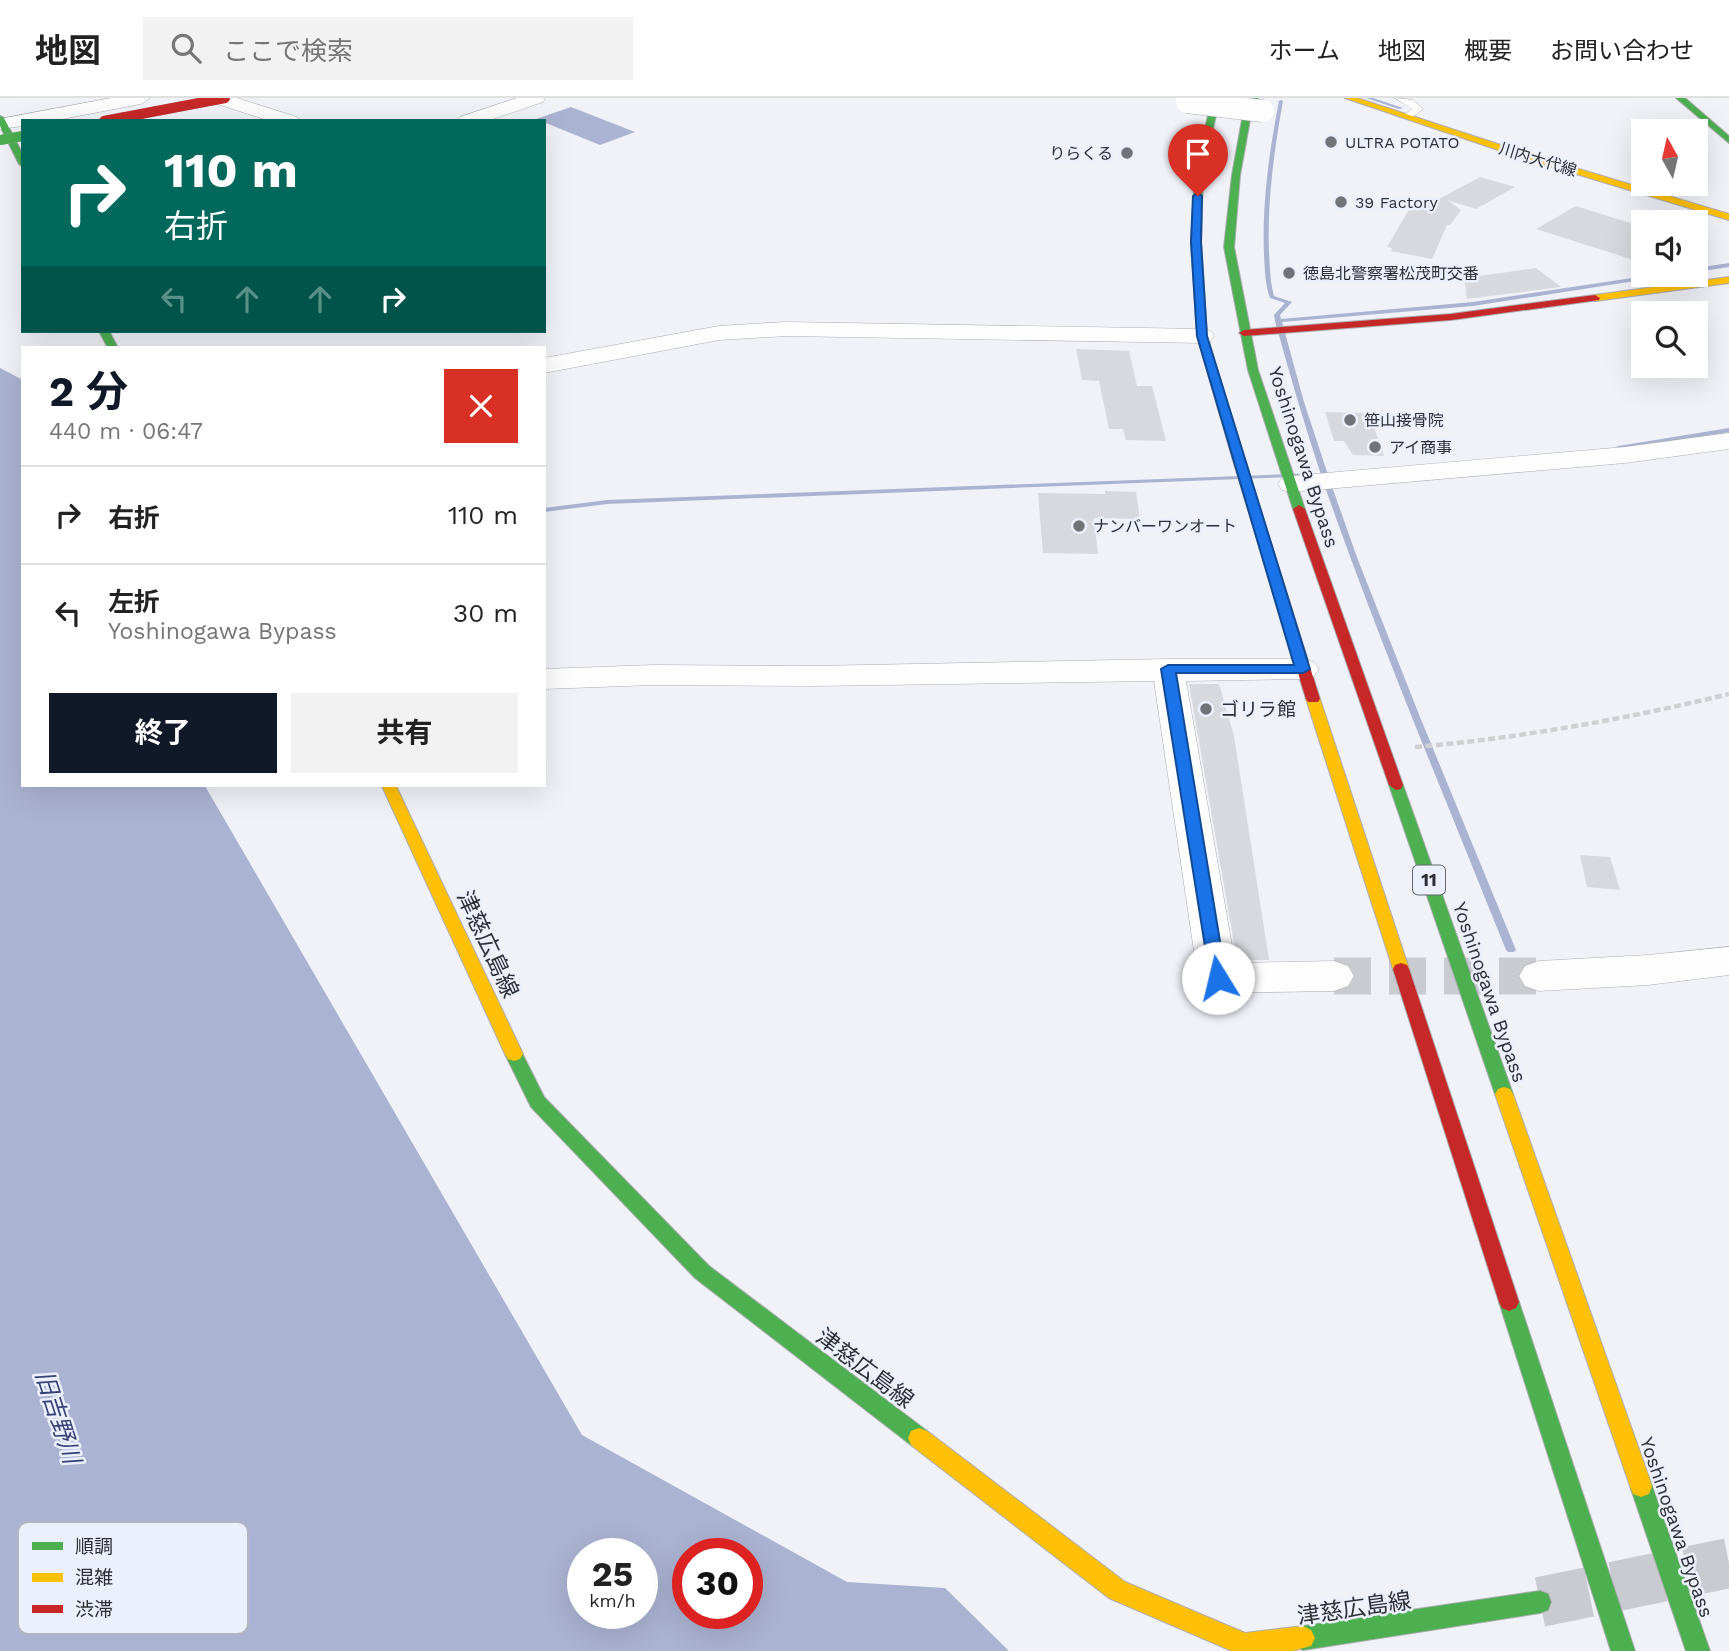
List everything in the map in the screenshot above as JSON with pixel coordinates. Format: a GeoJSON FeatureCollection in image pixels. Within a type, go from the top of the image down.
{"type":"FeatureCollection","features":[{"type":"Feature","properties":{"kind":"main road"},"geometry":{"type":"LineString","coordinates":[[115,119],[225,98]]}},
{"type":"Feature","properties":{"kind":"main road"},"geometry":{"type":"LineString","coordinates":[[1216,98],[1199,172],[1196,242],[1202,336],[1303,669],[1623,1651]]}},
{"type":"Feature","properties":{"kind":"main road","name":"川内大代線"},"geometry":{"type":"LineString","coordinates":[[1349,98],[1516,153],[1729,217]]}},
{"type":"Feature","properties":{"kind":"main road"},"geometry":{"type":"LineString","coordinates":[[1680,98],[1729,139]]}},
{"type":"Feature","properties":{"kind":"main road","name":"Yoshinogawa Bypass"},"geometry":{"type":"LineString","coordinates":[[1259,104],[1246,120],[1229,247],[1253,370],[1330,602],[1698,1651]]}},
{"type":"Feature","properties":{"kind":"main road"},"geometry":{"type":"LineString","coordinates":[[1,127],[21,135]]}},
{"type":"Feature","properties":{"kind":"main road"},"geometry":{"type":"LineString","coordinates":[[1,127],[21,161]]}},
{"type":"Feature","properties":{"kind":"main road"},"geometry":{"type":"LineString","coordinates":[[1244,333],[1451,317],[1729,280]]}},
{"type":"Feature","properties":{"kind":"main road","name":"津慈広島線"},"geometry":{"type":"LineString","coordinates":[[389,787],[537,1102],[702,1272],[1117,1590],[1245,1645],[1366,1630],[1541,1602]]}},
{"type":"Feature","properties":{"kind":"street"},"geometry":{"type":"LineString","coordinates":[[40,119],[141,98]]}},
{"type":"Feature","properties":{"kind":"street"},"geometry":{"type":"LineString","coordinates":[[218,98],[284,119]]}},
{"type":"Feature","properties":{"kind":"street"},"geometry":{"type":"LineString","coordinates":[[473,119],[536,98]]}},
{"type":"Feature","properties":{"kind":"street"},"geometry":{"type":"LineString","coordinates":[[1187,102],[1259,104]]}},
{"type":"Feature","properties":{"kind":"street"},"geometry":{"type":"LineString","coordinates":[[1,127],[21,123]]}},
{"type":"Feature","properties":{"kind":"street"},"geometry":{"type":"LineString","coordinates":[[546,366],[719,334],[786,329],[1202,336]]}},
{"type":"Feature","properties":{"kind":"street"},"geometry":{"type":"LineString","coordinates":[[1292,484],[1625,455],[1729,441]]}},
{"type":"Feature","properties":{"kind":"street"},"geometry":{"type":"LineString","coordinates":[[1168,669],[1218,978],[1334,976]]}},
{"type":"Feature","properties":{"kind":"street"},"geometry":{"type":"LineString","coordinates":[[546,679],[1303,669]]}},
{"type":"Feature","properties":{"kind":"street"},"geometry":{"type":"LineString","coordinates":[[1539,976],[1648,970],[1729,961]]}},
{"type":"Feature","properties":{"kind":"lane"},"geometry":{"type":"LineString","coordinates":[[1400,98],[1418,109],[1408,116]]}},
{"type":"Feature","properties":{"kind":"path"},"geometry":{"type":"LineString","coordinates":[[1383,747],[1462,744],[1659,711],[1729,694]]}},
{"type":"Feature","properties":{"kind":"water"},"geometry":{"type":"Polygon","coordinates":[[[571,107],[635,132],[600,145],[546,123],[546,119],[536,119],[571,107]]]}},
{"type":"Feature","properties":{"kind":"water","name":"旧吉野川"},"geometry":{"type":"Polygon","coordinates":[[[0,368],[21,379],[21,787],[206,787],[582,1435],[847,1582],[945,1588],[1009,1651],[0,1651],[0,368]]]}},
{"type":"Feature","properties":{"kind":"building"},"geometry":{"type":"Polygon","coordinates":[[[1480,177],[1515,187],[1476,209],[1447,200],[1461,210],[1450,225],[1447,225],[1432,259],[1391,251],[1392,248],[1387,247],[1410,208],[1422,208],[1480,177]]]}},
{"type":"Feature","properties":{"kind":"building"},"geometry":{"type":"Polygon","coordinates":[[[1576,206],[1631,223],[1631,259],[1536,229],[1576,206]]]}},
{"type":"Feature","properties":{"kind":"building"},"geometry":{"type":"Polygon","coordinates":[[[1536,268],[1561,287],[1467,299],[1464,278],[1536,268]]]}},
{"type":"Feature","properties":{"kind":"building"},"geometry":{"type":"Polygon","coordinates":[[[1076,349],[1129,351],[1137,386],[1152,386],[1166,441],[1126,440],[1123,429],[1109,429],[1099,381],[1082,380],[1076,349]]]}},
{"type":"Feature","properties":{"kind":"building"},"geometry":{"type":"Polygon","coordinates":[[[1325,412],[1369,413],[1384,456],[1353,455],[1344,441],[1334,441],[1325,412]]]}},
{"type":"Feature","properties":{"kind":"building"},"geometry":{"type":"Polygon","coordinates":[[[1105,491],[1136,492],[1140,519],[1094,518],[1098,554],[1043,553],[1038,493],[1105,494],[1105,491]]]}},
{"type":"Feature","properties":{"kind":"building"},"geometry":{"type":"Polygon","coordinates":[[[1189,684],[1219,684],[1234,736],[1269,960],[1237,960],[1189,684]]]}},
{"type":"Feature","properties":{"kind":"building"},"geometry":{"type":"Polygon","coordinates":[[[1580,855],[1610,857],[1620,890],[1587,887],[1580,855]]]}},
{"type":"Feature","properties":{"kind":"waterway"},"geometry":{"type":"LineString","coordinates":[[1368,98],[1401,108]]}},
{"type":"Feature","properties":{"kind":"waterway"},"geometry":{"type":"LineString","coordinates":[[1278,321],[1277,315],[1289,302],[1272,297],[1270,291],[1266,219],[1281,101]]}},
{"type":"Feature","properties":{"kind":"waterway"},"geometry":{"type":"LineString","coordinates":[[1708,268],[1729,265]]}},
{"type":"Feature","properties":{"kind":"waterway"},"geometry":{"type":"LineString","coordinates":[[1278,321],[1473,304],[1631,280]]}},
{"type":"Feature","properties":{"kind":"waterway"},"geometry":{"type":"LineString","coordinates":[[1278,321],[1301,402],[1354,560],[1511,950]]}},
{"type":"Feature","properties":{"kind":"waterway"},"geometry":{"type":"LineString","coordinates":[[1618,448],[1729,430]]}},
{"type":"Feature","properties":{"kind":"waterway"},"geometry":{"type":"LineString","coordinates":[[546,510],[607,502],[1315,475]]}},
{"type":"Feature","properties":{"kind":"tunnel"},"geometry":{"type":"LineString","coordinates":[[1334,976],[1539,976]]}},
{"type":"Feature","properties":{"kind":"tunnel"},"geometry":{"type":"LineString","coordinates":[[1540,1602],[1729,1563]]}},
{"type":"Feature","properties":{"kind":"traffic: fast"},"geometry":{"type":"LineString","coordinates":[[1216,98],[1199,172],[1196,242],[1202,336],[1238,457]]}},
{"type":"Feature","properties":{"kind":"traffic: fast"},"geometry":{"type":"LineString","coordinates":[[1254,98],[1246,120],[1236,175],[1229,247],[1253,370],[1299,509]]}},
{"type":"Feature","properties":{"kind":"traffic: fast"},"geometry":{"type":"LineString","coordinates":[[1680,98],[1729,140]]}},
{"type":"Feature","properties":{"kind":"traffic: fast"},"geometry":{"type":"LineString","coordinates":[[0,118],[21,160]]}},
{"type":"Feature","properties":{"kind":"traffic: fast"},"geometry":{"type":"LineString","coordinates":[[0,140],[21,136]]}},
{"type":"Feature","properties":{"kind":"traffic: fast"},"geometry":{"type":"LineString","coordinates":[[105,333],[112,346]]}},
{"type":"Feature","properties":{"kind":"traffic: fast"},"geometry":{"type":"LineString","coordinates":[[1396,785],[1504,1094]]}},
{"type":"Feature","properties":{"kind":"traffic: fast"},"geometry":{"type":"LineString","coordinates":[[514,1054],[537,1102],[702,1272],[919,1438]]}},
{"type":"Feature","properties":{"kind":"traffic: fast"},"geometry":{"type":"LineString","coordinates":[[1509,1302],[1623,1651]]}},
{"type":"Feature","properties":{"kind":"traffic: fast"},"geometry":{"type":"LineString","coordinates":[[1641,1486],[1698,1651]]}},
{"type":"Feature","properties":{"kind":"traffic: fast"},"geometry":{"type":"LineString","coordinates":[[1303,1638],[1540,1602]]}},
{"type":"Feature","properties":{"kind":"traffic: slow"},"geometry":{"type":"LineString","coordinates":[[1349,98],[1516,153],[1729,217]]}},
{"type":"Feature","properties":{"kind":"traffic: slow"},"geometry":{"type":"LineString","coordinates":[[1595,298],[1729,280]]}},
{"type":"Feature","properties":{"kind":"traffic: slow"},"geometry":{"type":"LineString","coordinates":[[1313,699],[1401,969]]}},
{"type":"Feature","properties":{"kind":"traffic: slow"},"geometry":{"type":"LineString","coordinates":[[389,787],[514,1054]]}},
{"type":"Feature","properties":{"kind":"traffic: slow"},"geometry":{"type":"LineString","coordinates":[[1504,1094],[1641,1486]]}},
{"type":"Feature","properties":{"kind":"traffic: slow"},"geometry":{"type":"LineString","coordinates":[[919,1438],[1117,1590],[1245,1645],[1303,1638]]}},
{"type":"Feature","properties":{"kind":"traffic: jam"},"geometry":{"type":"LineString","coordinates":[[115,119],[225,98]]}},
{"type":"Feature","properties":{"kind":"traffic: jam"},"geometry":{"type":"LineString","coordinates":[[1244,333],[1451,317],[1595,298]]}},
{"type":"Feature","properties":{"kind":"traffic: jam"},"geometry":{"type":"LineString","coordinates":[[1238,457],[1313,699]]}},
{"type":"Feature","properties":{"kind":"traffic: jam"},"geometry":{"type":"LineString","coordinates":[[1299,509],[1396,785]]}},
{"type":"Feature","properties":{"kind":"traffic: jam"},"geometry":{"type":"LineString","coordinates":[[1401,969],[1509,1302]]}},
{"type":"Feature","properties":{"kind":"place","name":"ULTRA POTATO"},"geometry":{"type":"Point","coordinates":[1331,142]}},
{"type":"Feature","properties":{"kind":"place","name":"りらくる"},"geometry":{"type":"Point","coordinates":[1127,153]}},
{"type":"Feature","properties":{"kind":"place","name":"39 Factory"},"geometry":{"type":"Point","coordinates":[1341,202]}},
{"type":"Feature","properties":{"kind":"place","name":"徳島北警察署松茂町交番"},"geometry":{"type":"Point","coordinates":[1289,273]}},
{"type":"Feature","properties":{"kind":"place","name":"笹山接骨院"},"geometry":{"type":"Point","coordinates":[1350,420]}},
{"type":"Feature","properties":{"kind":"place","name":"アイ商事"},"geometry":{"type":"Point","coordinates":[1375,447]}},
{"type":"Feature","properties":{"kind":"place","name":"ナンバーワンオート"},"geometry":{"type":"Point","coordinates":[1079,526]}},
{"type":"Feature","properties":{"kind":"place","name":"ゴリラ館"},"geometry":{"type":"Point","coordinates":[1206,709]}},
{"type":"Feature","properties":{"kind":"route"},"geometry":{"type":"LineString","coordinates":[[1198,196],[1196,242],[1202,336],[1303,669],[1168,669],[1218,978]]}}]}
